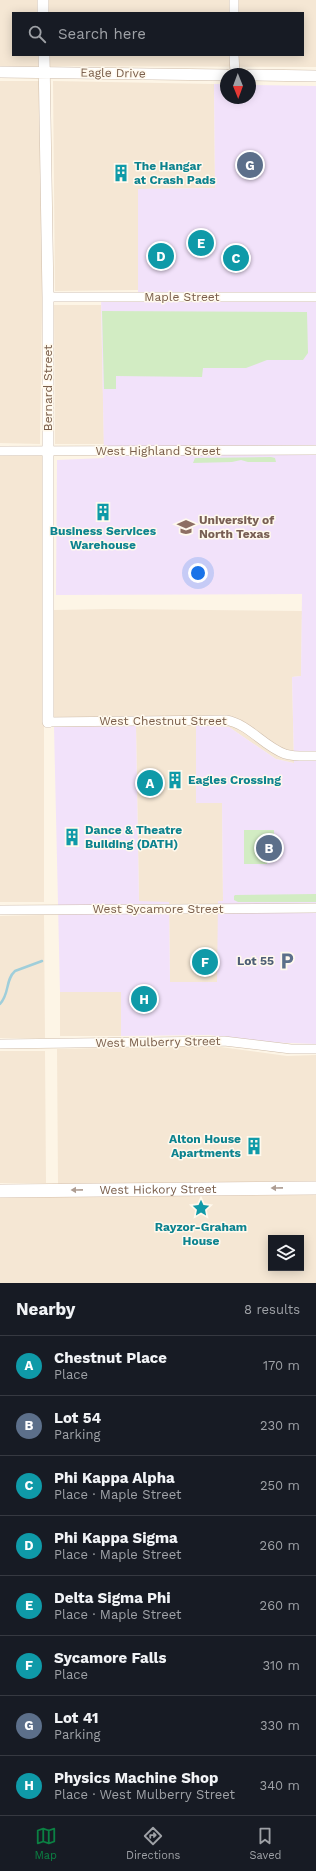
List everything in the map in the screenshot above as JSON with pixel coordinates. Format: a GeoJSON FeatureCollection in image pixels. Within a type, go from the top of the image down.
{"type":"FeatureCollection","features":[{"type":"Feature","properties":{"kind":"main road","name":"West Hickory Street"},"geometry":{"type":"LineString","coordinates":[[0,1190],[316,1188]]}},
{"type":"Feature","properties":{"kind":"street"},"geometry":{"type":"LineString","coordinates":[[43,0],[44,12]]}},
{"type":"Feature","properties":{"kind":"street"},"geometry":{"type":"LineString","coordinates":[[234,0],[234,12]]}},
{"type":"Feature","properties":{"kind":"street","name":"Bernard Street"},"geometry":{"type":"LineString","coordinates":[[44,56],[48,297],[48,722]]}},
{"type":"Feature","properties":{"kind":"street"},"geometry":{"type":"LineString","coordinates":[[234,56],[235,68]]}},
{"type":"Feature","properties":{"kind":"street","name":"Eagle Drive"},"geometry":{"type":"LineString","coordinates":[[0,72],[220,75]]}},
{"type":"Feature","properties":{"kind":"street"},"geometry":{"type":"LineString","coordinates":[[256,75],[316,76]]}},
{"type":"Feature","properties":{"kind":"street","name":"Maple Street"},"geometry":{"type":"LineString","coordinates":[[48,297],[316,297]]}},
{"type":"Feature","properties":{"kind":"street","name":"West Highland Street"},"geometry":{"type":"LineString","coordinates":[[0,451],[316,450]]}},
{"type":"Feature","properties":{"kind":"street","name":"West Chestnut Street"},"geometry":{"type":"LineString","coordinates":[[48,722],[226,720],[243,726],[285,754],[316,756]]}},
{"type":"Feature","properties":{"kind":"street","name":"West Sycamore Street"},"geometry":{"type":"LineString","coordinates":[[0,910],[316,908]]}},
{"type":"Feature","properties":{"kind":"street","name":"West Mulberry Street"},"geometry":{"type":"LineString","coordinates":[[0,1044],[202,1040],[224,1041],[291,1049],[316,1049]]}},
{"type":"Feature","properties":{"kind":"shaded area"},"geometry":{"type":"Polygon","coordinates":[[[0,0],[316,0],[316,67],[0,66],[0,0]]]}},
{"type":"Feature","properties":{"kind":"shaded area"},"geometry":{"type":"Polygon","coordinates":[[[0,81],[41,81],[43,244],[40,444],[0,443],[0,81]]]}},
{"type":"Feature","properties":{"kind":"shaded area"},"geometry":{"type":"Polygon","coordinates":[[[53,81],[214,84],[215,188],[138,189],[138,290],[55,291],[53,81]]]}},
{"type":"Feature","properties":{"kind":"shaded area","name":"University of North Texas"},"geometry":{"type":"Polygon","coordinates":[[[214,84],[220,84],[220,104],[256,104],[256,85],[316,86],[316,1044],[263,1042],[209,1035],[121,1036],[121,992],[60,992],[54,727],[136,726],[139,901],[169,902],[170,982],[217,982],[218,901],[223,901],[222,803],[196,803],[196,725],[229,727],[276,759],[294,763],[292,677],[301,676],[302,594],[56,595],[57,460],[104,458],[101,297],[138,297],[138,189],[215,188],[214,84]]]}},
{"type":"Feature","properties":{"kind":"shaded area"},"geometry":{"type":"Polygon","coordinates":[[[54,305],[101,305],[104,444],[55,444],[54,305]]]}},
{"type":"Feature","properties":{"kind":"shaded area"},"geometry":{"type":"Polygon","coordinates":[[[0,456],[44,456],[44,902],[0,902],[0,456]]]}},
{"type":"Feature","properties":{"kind":"shaded area"},"geometry":{"type":"Polygon","coordinates":[[[111,609],[302,611],[301,676],[292,677],[294,763],[276,759],[229,727],[196,725],[197,803],[222,802],[223,901],[218,901],[218,982],[170,983],[169,902],[139,902],[136,726],[54,727],[54,610],[111,609]]]}},
{"type":"Feature","properties":{"kind":"shaded area"},"geometry":{"type":"Polygon","coordinates":[[[44,915],[45,1038],[0,1038],[0,916],[44,915]]]}},
{"type":"Feature","properties":{"kind":"shaded area"},"geometry":{"type":"Polygon","coordinates":[[[60,992],[121,992],[121,1036],[60,1036],[60,992]]]}},
{"type":"Feature","properties":{"kind":"shaded area"},"geometry":{"type":"Polygon","coordinates":[[[213,1046],[287,1056],[316,1055],[316,1181],[58,1184],[57,1049],[213,1046]]]}},
{"type":"Feature","properties":{"kind":"shaded area"},"geometry":{"type":"Polygon","coordinates":[[[0,1051],[45,1051],[46,1183],[0,1183],[0,1051]]]}},
{"type":"Feature","properties":{"kind":"shaded area"},"geometry":{"type":"Polygon","coordinates":[[[316,1195],[316,1283],[0,1283],[0,1197],[316,1195]]]}},
{"type":"Feature","properties":{"kind":"green space"},"geometry":{"type":"Polygon","coordinates":[[[102,311],[307,312],[308,353],[303,360],[267,360],[246,368],[203,368],[202,377],[116,376],[116,389],[104,389],[102,311]]]}},
{"type":"Feature","properties":{"kind":"green space"},"geometry":{"type":"Polygon","coordinates":[[[195,458],[275,458],[276,462],[248,462],[241,460],[232,462],[193,463],[195,458]]]}},
{"type":"Feature","properties":{"kind":"green space"},"geometry":{"type":"Polygon","coordinates":[[[244,830],[274,830],[274,837],[268,837],[267,864],[244,864],[244,830]]]}},
{"type":"Feature","properties":{"kind":"green space"},"geometry":{"type":"Polygon","coordinates":[[[316,894],[316,902],[238,902],[234,900],[235,895],[316,894]]]}},
{"type":"Feature","properties":{"kind":"waterway"},"geometry":{"type":"LineString","coordinates":[[0,1004],[5,995],[10,978],[15,971],[42,961]]}},
{"type":"Feature","properties":{"kind":"place","name":"Lot 41"},"geometry":{"type":"Point","coordinates":[250,165]}},
{"type":"Feature","properties":{"kind":"place","name":"The Hangar at Crash Pads"},"geometry":{"type":"Point","coordinates":[121,173]}},
{"type":"Feature","properties":{"kind":"place","name":"Delta Sigma Phi"},"geometry":{"type":"Point","coordinates":[201,243]}},
{"type":"Feature","properties":{"kind":"place","name":"Phi Kappa Sigma"},"geometry":{"type":"Point","coordinates":[161,256]}},
{"type":"Feature","properties":{"kind":"place","name":"Phi Kappa Alpha"},"geometry":{"type":"Point","coordinates":[236,258]}},
{"type":"Feature","properties":{"kind":"place","name":"Business Services Warehouse"},"geometry":{"type":"Point","coordinates":[103,512]}},
{"type":"Feature","properties":{"kind":"place","name":"University of North Texas"},"geometry":{"type":"Point","coordinates":[186,527]}},
{"type":"Feature","properties":{"kind":"place","name":"Eagles Crossing"},"geometry":{"type":"Point","coordinates":[175,780]}},
{"type":"Feature","properties":{"kind":"place","name":"Chestnut Place"},"geometry":{"type":"Point","coordinates":[150,783]}},
{"type":"Feature","properties":{"kind":"place","name":"Dance & Theatre Building (DATH)"},"geometry":{"type":"Point","coordinates":[72,837]}},
{"type":"Feature","properties":{"kind":"place","name":"Lot 54"},"geometry":{"type":"Point","coordinates":[269,848]}},
{"type":"Feature","properties":{"kind":"place","name":"Lot 55"},"geometry":{"type":"Point","coordinates":[287,961]}},
{"type":"Feature","properties":{"kind":"place","name":"Sycamore Falls"},"geometry":{"type":"Point","coordinates":[205,962]}},
{"type":"Feature","properties":{"kind":"place","name":"Physics Machine Shop"},"geometry":{"type":"Point","coordinates":[144,999]}},
{"type":"Feature","properties":{"kind":"place","name":"Alton House Apartments"},"geometry":{"type":"Point","coordinates":[254,1146]}},
{"type":"Feature","properties":{"kind":"place","name":"Rayzor-Graham House"},"geometry":{"type":"Point","coordinates":[201,1208]}}]}
